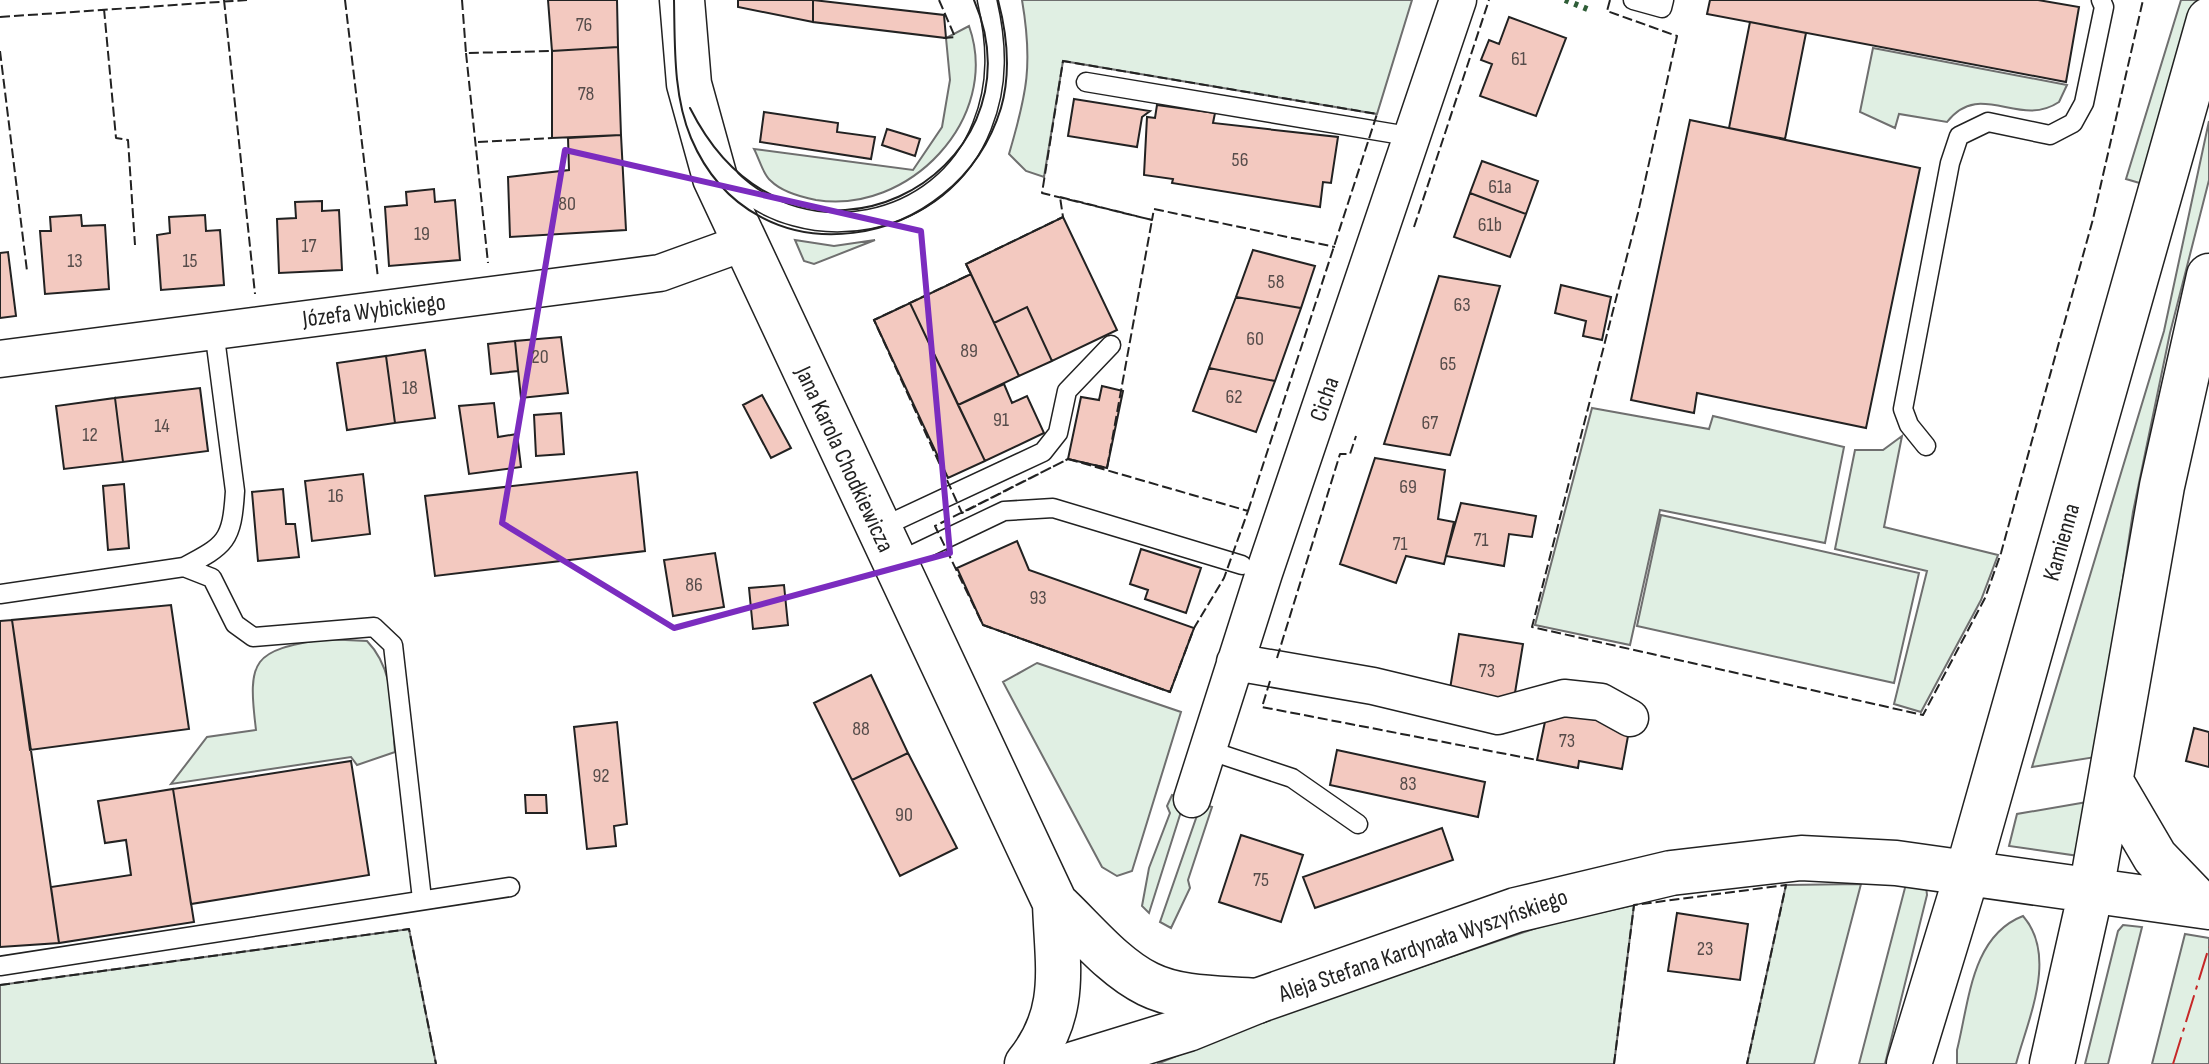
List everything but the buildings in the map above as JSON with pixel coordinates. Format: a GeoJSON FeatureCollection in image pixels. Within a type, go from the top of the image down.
{"type":"FeatureCollection","features":[{"type":"Feature","properties":{"kind":"main road","name":"Jana Karola Chodkiewicza"},"geometry":{"type":"LineString","coordinates":[[682,0],[689,84],[707,156],[743,243],[1055,903],[1130,973],[1147,984],[1190,996],[1257,1001]]}},
{"type":"Feature","properties":{"kind":"main road","name":"Kamienna"},"geometry":{"type":"LineString","coordinates":[[1909,1064],[1967,874],[2209,20]]}},
{"type":"Feature","properties":{"kind":"main road"},"geometry":{"type":"LineString","coordinates":[[2052,1064],[2091,891],[2162,486],[2209,276]]}},
{"type":"Feature","properties":{"kind":"main road"},"geometry":{"type":"LineString","coordinates":[[2111,782],[2155,857],[2206,907]]}},
{"type":"Feature","properties":{"kind":"main road","name":"Aleja Stefana Kardynała Wyszyńskiego"},"geometry":{"type":"LineString","coordinates":[[1074,1064],[1134,1048],[1257,1001],[1516,910],[1671,873],[1801,858],[1896,863],[2206,907]]}},
{"type":"Feature","properties":{"kind":"main road","name":"Jana Karola Chodkiewicza"},"geometry":{"type":"LineString","coordinates":[[1027,1064],[1051,1027],[1058,1000],[1055,903]]}},
{"type":"Feature","properties":{"kind":"street","name":"Cicha"},"geometry":{"type":"LineString","coordinates":[[1192,799],[1235,662],[1458,0]]}},
{"type":"Feature","properties":{"kind":"street","name":"Józefa Wybickiego"},"geometry":{"type":"LineString","coordinates":[[0,359],[660,273],[743,243]]}},
{"type":"Feature","properties":{"kind":"street"},"geometry":{"type":"LineString","coordinates":[[1235,662],[1402,693],[1474,713],[1514,714],[1564,698],[1601,702],[1630,718]]}},
{"type":"Feature","properties":{"kind":"lane"},"geometry":{"type":"LineString","coordinates":[[707,156],[755,200],[802,219],[851,224],[882,217],[917,201],[942,182],[964,157],[982,127],[992,94],[996,54],[987,0]]}},
{"type":"Feature","properties":{"kind":"lane"},"geometry":{"type":"LineString","coordinates":[[1633,0],[1662,8],[1664,0]]}},
{"type":"Feature","properties":{"kind":"lane"},"geometry":{"type":"LineString","coordinates":[[1926,446],[1909,425],[1903,409],[1950,163],[1959,136],[1988,122],[2050,135],[2073,123],[2084,103],[2104,7],[2101,0]]}},
{"type":"Feature","properties":{"kind":"lane"},"geometry":{"type":"LineString","coordinates":[[1086,82],[1414,137]]}},
{"type":"Feature","properties":{"kind":"lane"},"geometry":{"type":"LineString","coordinates":[[0,594],[184,567],[221,548],[233,517],[235,491],[214,330]]}},
{"type":"Feature","properties":{"kind":"lane"},"geometry":{"type":"LineString","coordinates":[[886,546],[1043,452],[1058,433],[1067,391],[1111,345]]}},
{"type":"Feature","properties":{"kind":"lane"},"geometry":{"type":"LineString","coordinates":[[886,546],[1004,511],[1053,508],[1242,565]]}},
{"type":"Feature","properties":{"kind":"lane"},"geometry":{"type":"LineString","coordinates":[[184,567],[212,578],[235,624],[253,637],[374,627],[393,645],[422,899]]}},
{"type":"Feature","properties":{"kind":"lane"},"geometry":{"type":"LineString","coordinates":[[1208,750],[1292,778],[1358,824]]}},
{"type":"Feature","properties":{"kind":"lane"},"geometry":{"type":"LineString","coordinates":[[0,966],[510,887]]}},
{"type":"Feature","properties":{"kind":"highlighted area"},"geometry":{"type":"Polygon","coordinates":[[[565,150],[921,231],[950,553],[674,628],[502,523],[565,150]]]}},
{"type":"Feature","properties":{"kind":"green space"},"geometry":{"type":"Polygon","coordinates":[[[1022,0],[1412,0],[1377,114],[1063,61],[1044,177],[1026,171],[1009,154],[1026,78],[1027,42],[1022,0]]]}},
{"type":"Feature","properties":{"kind":"green space"},"geometry":{"type":"Polygon","coordinates":[[[2181,0],[2198,0],[2143,184],[2126,179],[2181,0]]]}},
{"type":"Feature","properties":{"kind":"green space"},"geometry":{"type":"Polygon","coordinates":[[[969,26],[976,61],[972,95],[959,126],[939,154],[914,176],[883,192],[850,201],[816,200],[792,194],[768,178],[754,149],[913,170],[942,127],[950,80],[946,38],[969,26]]]}},
{"type":"Feature","properties":{"kind":"green space"},"geometry":{"type":"Polygon","coordinates":[[[1873,48],[2067,85],[2059,102],[2044,109],[1973,105],[1960,110],[1947,122],[1899,114],[1895,128],[1860,112],[1873,48]]]}},
{"type":"Feature","properties":{"kind":"green space"},"geometry":{"type":"Polygon","coordinates":[[[2209,121],[2209,180],[2170,333],[2133,512],[2096,757],[2032,767],[2164,331],[2209,121]]]}},
{"type":"Feature","properties":{"kind":"green space"},"geometry":{"type":"Polygon","coordinates":[[[795,240],[834,246],[875,240],[814,264],[804,261],[795,240]]]}},
{"type":"Feature","properties":{"kind":"green space"},"geometry":{"type":"Polygon","coordinates":[[[1592,408],[1709,429],[1713,416],[1844,447],[1825,543],[1660,510],[1630,645],[1535,625],[1592,408]]]}},
{"type":"Feature","properties":{"kind":"green space"},"geometry":{"type":"Polygon","coordinates":[[[1902,436],[1884,527],[1998,555],[1981,600],[1921,712],[1894,704],[1927,571],[1835,549],[1855,450],[1883,450],[1902,436]]]}},
{"type":"Feature","properties":{"kind":"green space"},"geometry":{"type":"Polygon","coordinates":[[[1661,515],[1919,573],[1894,683],[1637,626],[1661,515]]]}},
{"type":"Feature","properties":{"kind":"green space"},"geometry":{"type":"Polygon","coordinates":[[[324,639],[367,641],[376,653],[388,679],[395,752],[357,765],[351,757],[171,784],[207,737],[256,730],[253,687],[260,662],[282,648],[324,639]]]}},
{"type":"Feature","properties":{"kind":"green space"},"geometry":{"type":"Polygon","coordinates":[[[1037,663],[1181,712],[1132,871],[1117,876],[1102,867],[1003,682],[1037,663]]]}},
{"type":"Feature","properties":{"kind":"green space"},"geometry":{"type":"Polygon","coordinates":[[[1172,795],[1185,799],[1149,913],[1142,906],[1149,868],[1170,813],[1167,806],[1172,795]]]}},
{"type":"Feature","properties":{"kind":"green space"},"geometry":{"type":"Polygon","coordinates":[[[2087,802],[2079,856],[2009,846],[2017,814],[2087,802]]]}},
{"type":"Feature","properties":{"kind":"green space"},"geometry":{"type":"Polygon","coordinates":[[[1201,804],[1212,807],[1188,880],[1190,888],[1171,928],[1160,922],[1201,804]]]}},
{"type":"Feature","properties":{"kind":"green space"},"geometry":{"type":"Polygon","coordinates":[[[1861,884],[1814,1064],[1747,1064],[1786,885],[1861,884]]]}},
{"type":"Feature","properties":{"kind":"green space"},"geometry":{"type":"Polygon","coordinates":[[[1906,884],[1926,886],[1927,895],[1885,1064],[1859,1064],[1906,884]]]}},
{"type":"Feature","properties":{"kind":"green space"},"geometry":{"type":"Polygon","coordinates":[[[1634,905],[1614,1064],[1157,1064],[1272,1017],[1548,924],[1634,905]]]}},
{"type":"Feature","properties":{"kind":"green space"},"geometry":{"type":"Polygon","coordinates":[[[2023,916],[2033,932],[2039,969],[2033,1008],[2016,1064],[1957,1064],[1969,992],[1982,955],[1992,939],[2023,916]]]}},
{"type":"Feature","properties":{"kind":"green space"},"geometry":{"type":"Polygon","coordinates":[[[2123,925],[2142,927],[2108,1064],[2085,1064],[2118,931],[2123,925]]]}},
{"type":"Feature","properties":{"kind":"green space"},"geometry":{"type":"Polygon","coordinates":[[[409,929],[436,1064],[0,1064],[0,985],[409,929]]]}},
{"type":"Feature","properties":{"kind":"green space"},"geometry":{"type":"Polygon","coordinates":[[[2185,934],[2209,938],[2209,1064],[2152,1064],[2185,934]]]}},
{"type":"Feature","properties":{"kind":"tram line"},"geometry":{"type":"LineString","coordinates":[[674,0],[676,70],[685,122],[691,138],[721,185],[760,216],[805,232],[853,233],[900,220],[943,194],[978,157],[1001,108],[1006,81],[1006,40],[998,0]]}},
{"type":"Feature","properties":{"kind":"tram line"},"geometry":{"type":"LineString","coordinates":[[690,108],[735,169],[789,202],[845,210],[899,196],[945,165],[976,120],[988,63],[974,0]]}},
{"type":"Feature","properties":{"kind":"hedge"},"geometry":{"type":"LineString","coordinates":[[1565,0],[1590,10]]}},
{"type":"Feature","properties":{"kind":"fence"},"geometry":{"type":"LineString","coordinates":[[224,0],[255,294]]}},
{"type":"Feature","properties":{"kind":"fence"},"geometry":{"type":"LineString","coordinates":[[0,17],[247,0]]}},
{"type":"Feature","properties":{"kind":"fence"},"geometry":{"type":"LineString","coordinates":[[345,0],[378,278]]}},
{"type":"Feature","properties":{"kind":"fence"},"geometry":{"type":"LineString","coordinates":[[462,0],[466,53],[552,51]]}},
{"type":"Feature","properties":{"kind":"fence"},"geometry":{"type":"LineString","coordinates":[[939,0],[955,37],[943,38]]}},
{"type":"Feature","properties":{"kind":"fence"},"geometry":{"type":"LineString","coordinates":[[1414,227],[1489,0]]}},
{"type":"Feature","properties":{"kind":"fence"},"geometry":{"type":"LineString","coordinates":[[1610,0],[1607,11],[1677,36],[1638,213],[1532,627],[1923,715],[1985,598],[2001,553],[2093,219],[2143,0]]}},
{"type":"Feature","properties":{"kind":"fence"},"geometry":{"type":"LineString","coordinates":[[104,9],[116,138],[128,140],[135,245]]}},
{"type":"Feature","properties":{"kind":"fence"},"geometry":{"type":"LineString","coordinates":[[0,51],[27,271]]}},
{"type":"Feature","properties":{"kind":"fence"},"geometry":{"type":"LineString","coordinates":[[466,53],[488,263]]}},
{"type":"Feature","properties":{"kind":"fence"},"geometry":{"type":"LineString","coordinates":[[1248,511],[1377,114],[1063,61],[1042,193],[1152,220],[1154,209],[1335,247]]}},
{"type":"Feature","properties":{"kind":"fence"},"geometry":{"type":"LineString","coordinates":[[478,142],[552,138]]}},
{"type":"Feature","properties":{"kind":"fence"},"geometry":{"type":"LineString","coordinates":[[1060,197],[1152,220],[1107,468],[1068,459],[962,513],[874,320],[971,274],[966,264],[1063,217],[1060,197]]}},
{"type":"Feature","properties":{"kind":"fence"},"geometry":{"type":"LineString","coordinates":[[1277,658],[1340,454],[1350,454],[1356,436]]}},
{"type":"Feature","properties":{"kind":"fence"},"geometry":{"type":"LineString","coordinates":[[1068,459],[1248,511],[1224,578],[1194,628],[1170,692],[983,625],[935,526],[1068,459]]}},
{"type":"Feature","properties":{"kind":"fence"},"geometry":{"type":"LineString","coordinates":[[1270,681],[1262,707],[1537,760]]}},
{"type":"Feature","properties":{"kind":"fence"},"geometry":{"type":"LineString","coordinates":[[1614,1064],[1634,905],[1786,885],[1747,1064]]}},
{"type":"Feature","properties":{"kind":"fence"},"geometry":{"type":"LineString","coordinates":[[0,985],[409,929],[436,1064]]}},
{"type":"Feature","properties":{"kind":"power"},"geometry":{"type":"LineString","coordinates":[[2173,1064],[2209,947]]}}]}
